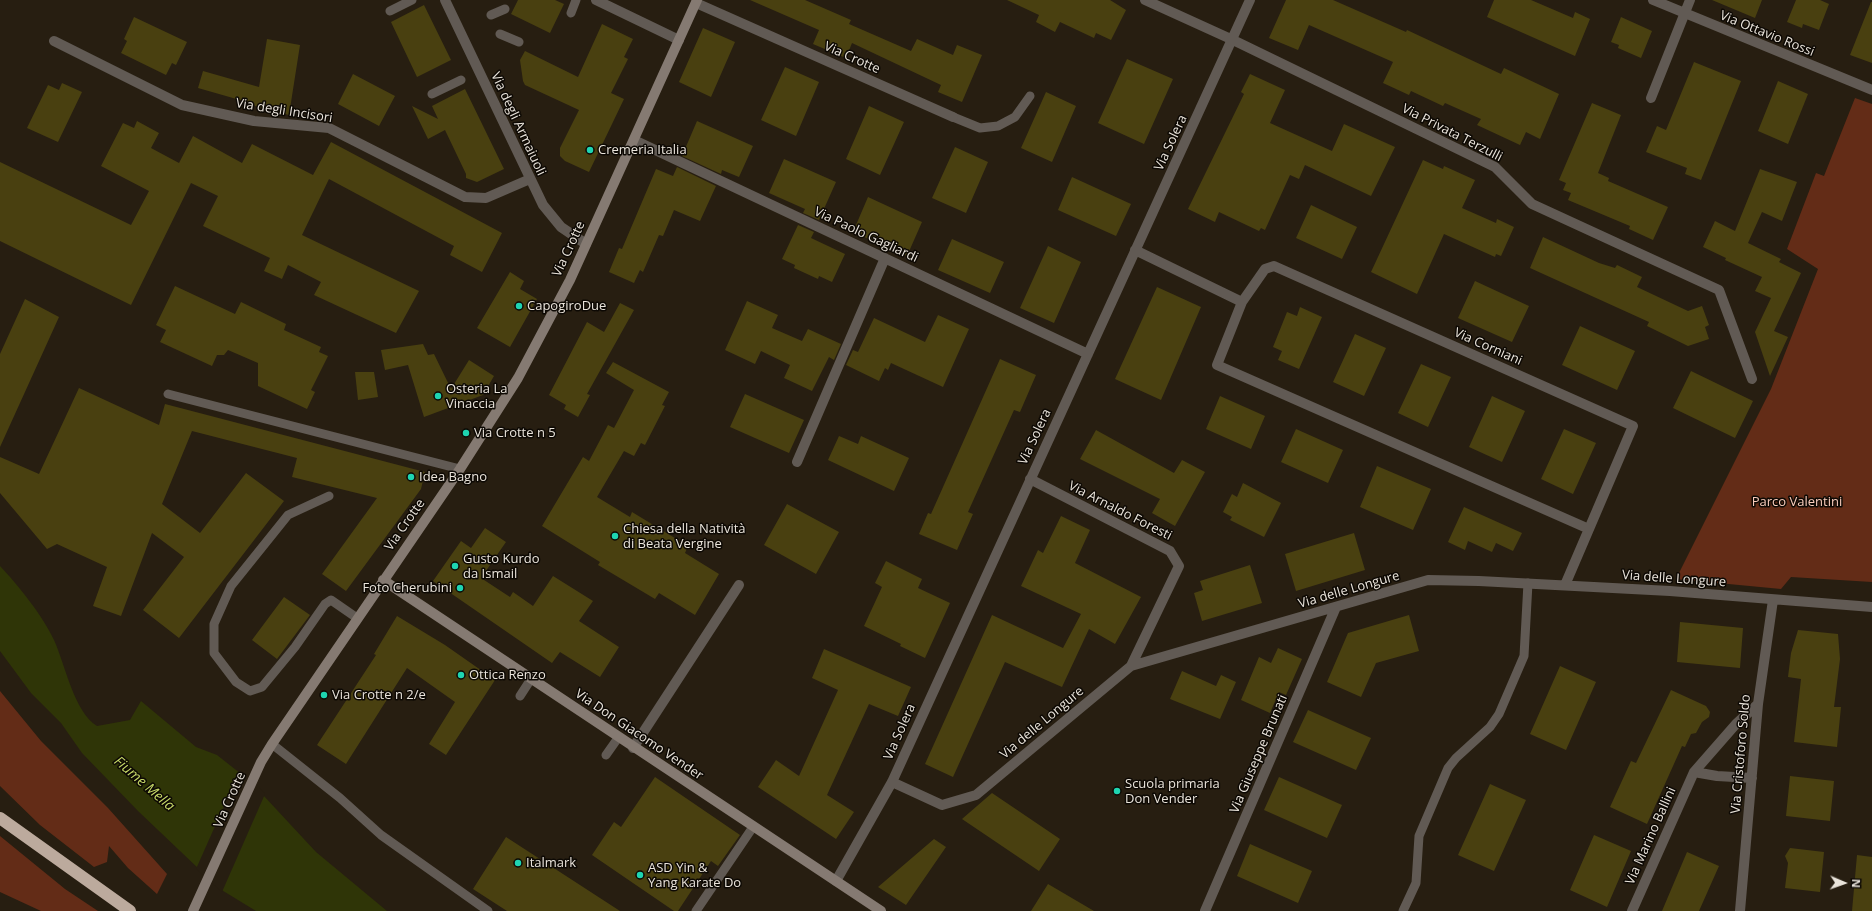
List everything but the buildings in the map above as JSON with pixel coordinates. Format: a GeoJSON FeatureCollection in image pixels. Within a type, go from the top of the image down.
{"type":"FeatureCollection","features":[{"type":"Feature","properties":{"kind":"highway"},"geometry":{"type":"LineString","coordinates":[[0,818],[130,911]]}},
{"type":"Feature","properties":{"kind":"street","name":"Via degli Armaiuoli"},"geometry":{"type":"LineString","coordinates":[[445,0],[530,179],[544,205],[554,221],[568,233],[586,244]]}},
{"type":"Feature","properties":{"kind":"street"},"geometry":{"type":"LineString","coordinates":[[596,0],[679,40]]}},
{"type":"Feature","properties":{"kind":"street","name":"Via Privata Terzulli"},"geometry":{"type":"LineString","coordinates":[[1145,0],[1233,40],[1495,167],[1532,204],[1719,290],[1752,379]]}},
{"type":"Feature","properties":{"kind":"street","name":"Via Solera"},"geometry":{"type":"LineString","coordinates":[[836,882],[892,782],[1250,0]]}},
{"type":"Feature","properties":{"kind":"street","name":"Via Ottavio Rossi"},"geometry":{"type":"LineString","coordinates":[[1653,0],[1872,90]]}},
{"type":"Feature","properties":{"kind":"street"},"geometry":{"type":"LineString","coordinates":[[1651,98],[1690,0]]}},
{"type":"Feature","properties":{"kind":"street","name":"Via Crotte"},"geometry":{"type":"LineString","coordinates":[[193,911],[261,762],[357,618],[460,469],[518,378],[541,337],[586,244],[697,1],[953,117]]}},
{"type":"Feature","properties":{"kind":"street","name":"Via degli Incisori"},"geometry":{"type":"LineString","coordinates":[[54,41],[182,105],[254,121],[329,128],[465,196],[486,198],[530,179]]}},
{"type":"Feature","properties":{"kind":"street","name":"Via Paolo Gagliardi"},"geometry":{"type":"LineString","coordinates":[[634,140],[1088,354]]}},
{"type":"Feature","properties":{"kind":"street"},"geometry":{"type":"LineString","coordinates":[[1135,250],[1242,302]]}},
{"type":"Feature","properties":{"kind":"street"},"geometry":{"type":"LineString","coordinates":[[797,462],[885,258]]}},
{"type":"Feature","properties":{"kind":"street","name":"Via Corniani"},"geometry":{"type":"LineString","coordinates":[[1565,585],[1589,529],[1633,426],[1274,266],[1265,269],[1242,302],[1217,365],[1589,529]]}},
{"type":"Feature","properties":{"kind":"street","name":"Via Arnaldo Foresti"},"geometry":{"type":"LineString","coordinates":[[1030,479],[1170,551],[1179,566],[1131,666]]}},
{"type":"Feature","properties":{"kind":"street","name":"Via Don Giacomo Vender"},"geometry":{"type":"LineString","coordinates":[[383,580],[633,748],[881,911]]}},
{"type":"Feature","properties":{"kind":"street","name":"Via delle Longure"},"geometry":{"type":"LineString","coordinates":[[892,782],[942,805],[976,795],[1131,666],[1428,580],[1528,583],[1690,592],[1872,608]]}},
{"type":"Feature","properties":{"kind":"street"},"geometry":{"type":"LineString","coordinates":[[633,748],[739,585]]}},
{"type":"Feature","properties":{"kind":"street","name":"Via Cristoforo Soldo"},"geometry":{"type":"LineString","coordinates":[[1740,911],[1758,704],[1773,600]]}},
{"type":"Feature","properties":{"kind":"street","name":"Via Giuseppe Brunati"},"geometry":{"type":"LineString","coordinates":[[1205,911],[1336,607]]}},
{"type":"Feature","properties":{"kind":"street","name":"Via Marino Ballini"},"geometry":{"type":"LineString","coordinates":[[1632,911],[1694,772],[1736,724],[1758,704]]}},
{"type":"Feature","properties":{"kind":"street"},"geometry":{"type":"LineString","coordinates":[[1694,772],[1717,776],[1752,778]]}},
{"type":"Feature","properties":{"kind":"lane"},"geometry":{"type":"LineString","coordinates":[[390,11],[412,0]]}},
{"type":"Feature","properties":{"kind":"lane"},"geometry":{"type":"LineString","coordinates":[[571,13],[576,0]]}},
{"type":"Feature","properties":{"kind":"lane"},"geometry":{"type":"LineString","coordinates":[[491,15],[505,8]]}},
{"type":"Feature","properties":{"kind":"lane"},"geometry":{"type":"LineString","coordinates":[[500,34],[519,42]]}},
{"type":"Feature","properties":{"kind":"lane"},"geometry":{"type":"LineString","coordinates":[[432,94],[461,80]]}},
{"type":"Feature","properties":{"kind":"lane"},"geometry":{"type":"LineString","coordinates":[[953,117],[980,128],[998,126],[1015,117],[1030,96]]}},
{"type":"Feature","properties":{"kind":"lane"},"geometry":{"type":"LineString","coordinates":[[168,394],[460,469]]}},
{"type":"Feature","properties":{"kind":"lane"},"geometry":{"type":"LineString","coordinates":[[329,496],[288,514],[231,586],[214,624],[214,653],[236,682],[250,691],[262,687],[295,647],[325,604],[331,600],[357,618]]}},
{"type":"Feature","properties":{"kind":"lane"},"geometry":{"type":"LineString","coordinates":[[1403,911],[1416,883],[1419,836],[1448,768],[1456,758],[1490,727],[1524,656],[1528,583]]}},
{"type":"Feature","properties":{"kind":"lane"},"geometry":{"type":"LineString","coordinates":[[520,696],[531,679]]}},
{"type":"Feature","properties":{"kind":"lane"},"geometry":{"type":"LineString","coordinates":[[606,755],[618,738]]}},
{"type":"Feature","properties":{"kind":"lane"},"geometry":{"type":"LineString","coordinates":[[272,744],[340,798],[381,835],[488,911]]}},
{"type":"Feature","properties":{"kind":"lane"},"geometry":{"type":"LineString","coordinates":[[696,911],[753,827]]}},
{"type":"Feature","properties":{"kind":"green space","name":"Parco Valentini"},"geometry":{"type":"Polygon","coordinates":[[[1855,98],[1872,104],[1872,582],[1791,577],[1781,589],[1676,579],[1771,389],[1818,269],[1787,249],[1816,173],[1824,176],[1855,98]]]}},
{"type":"Feature","properties":{"kind":"green space"},"geometry":{"type":"Polygon","coordinates":[[[0,691],[41,741],[108,808],[167,874],[157,894],[128,868],[109,846],[107,862],[94,867],[40,825],[0,786],[0,691]]]}},
{"type":"Feature","properties":{"kind":"green space"},"geometry":{"type":"Polygon","coordinates":[[[0,836],[65,889],[98,911],[41,911],[0,892],[0,836]]]}},
{"type":"Feature","properties":{"kind":"water","name":"Fiume Mella"},"geometry":{"type":"Polygon","coordinates":[[[0,566],[30,601],[49,631],[58,650],[76,699],[89,719],[97,726],[130,720],[141,701],[196,747],[217,755],[250,781],[316,852],[387,911],[256,911],[220,889],[138,811],[82,753],[61,723],[31,693],[0,651],[0,566]]]}},
{"type":"Feature","properties":{"kind":"pier"},"geometry":{"type":"Polygon","coordinates":[[[240,770],[252,779],[265,794],[222,892],[196,869],[240,770]]]}},
{"type":"Feature","properties":{"kind":"place","name":"Cremeria Italia"},"geometry":{"type":"Point","coordinates":[590,150]}},
{"type":"Feature","properties":{"kind":"place","name":"CapogiroDue"},"geometry":{"type":"Point","coordinates":[519,306]}},
{"type":"Feature","properties":{"kind":"place","name":"Osteria La Vinaccia"},"geometry":{"type":"Point","coordinates":[438,396]}},
{"type":"Feature","properties":{"kind":"place","name":"Via Crotte n 5"},"geometry":{"type":"Point","coordinates":[466,433]}},
{"type":"Feature","properties":{"kind":"place","name":"Idea Bagno"},"geometry":{"type":"Point","coordinates":[411,477]}},
{"type":"Feature","properties":{"kind":"place","name":"Chiesa della Natività di Beata Vergine"},"geometry":{"type":"Point","coordinates":[615,536]}},
{"type":"Feature","properties":{"kind":"place","name":"Gusto Kurdo da Ismail"},"geometry":{"type":"Point","coordinates":[455,566]}},
{"type":"Feature","properties":{"kind":"place","name":"Foto Cherubini"},"geometry":{"type":"Point","coordinates":[460,588]}},
{"type":"Feature","properties":{"kind":"place","name":"Ottica Renzo"},"geometry":{"type":"Point","coordinates":[461,675]}},
{"type":"Feature","properties":{"kind":"place","name":"Via Crotte n 2/e"},"geometry":{"type":"Point","coordinates":[324,695]}},
{"type":"Feature","properties":{"kind":"place","name":"Scuola primaria Don Vender"},"geometry":{"type":"Point","coordinates":[1117,791]}},
{"type":"Feature","properties":{"kind":"place","name":"Italmark"},"geometry":{"type":"Point","coordinates":[518,863]}},
{"type":"Feature","properties":{"kind":"place","name":"ASD Yin & Yang Karate Do"},"geometry":{"type":"Point","coordinates":[640,875]}}]}
